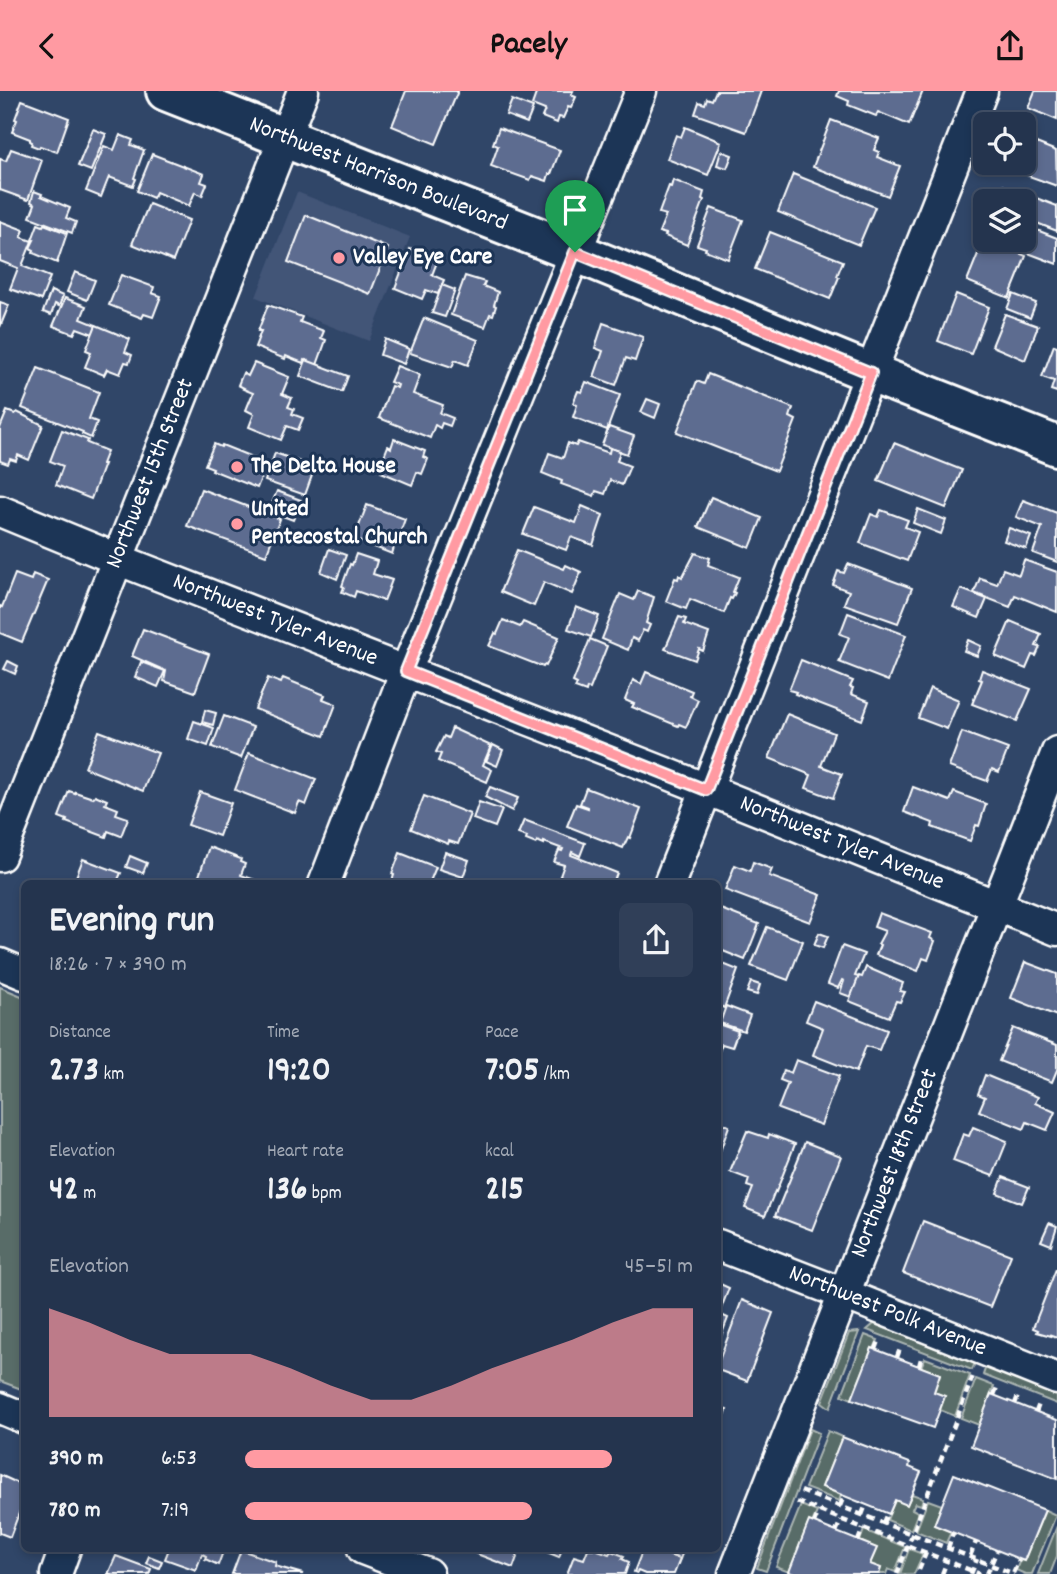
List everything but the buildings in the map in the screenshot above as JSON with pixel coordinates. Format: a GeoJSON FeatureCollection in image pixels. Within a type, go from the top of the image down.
{"type":"FeatureCollection","features":[{"type":"Feature","properties":{"kind":"main road","name":"Northwest Harrison Boulevard"},"geometry":{"type":"LineString","coordinates":[[166,91],[1057,446]]}},
{"type":"Feature","properties":{"kind":"street","name":"Northwest 15th Street"},"geometry":{"type":"LineString","coordinates":[[0,856],[303,91]]}},
{"type":"Feature","properties":{"kind":"street"},"geometry":{"type":"LineString","coordinates":[[326,880],[406,671],[640,91]]}},
{"type":"Feature","properties":{"kind":"street"},"geometry":{"type":"LineString","coordinates":[[671,880],[982,91]]}},
{"type":"Feature","properties":{"kind":"street","name":"Northwest Tyler Avenue"},"geometry":{"type":"LineString","coordinates":[[0,511],[1057,930]]}},
{"type":"Feature","properties":{"kind":"street","name":"Northwest 18th Street"},"geometry":{"type":"LineString","coordinates":[[734,1574],[1057,752]]}},
{"type":"Feature","properties":{"kind":"street"},"geometry":{"type":"LineString","coordinates":[[0,964],[21,973]]}},
{"type":"Feature","properties":{"kind":"street","name":"Northwest Polk Avenue"},"geometry":{"type":"LineString","coordinates":[[721,1246],[984,1350],[1049,1390]]}},
{"type":"Feature","properties":{"kind":"street"},"geometry":{"type":"LineString","coordinates":[[0,1408],[21,1416]]}},
{"type":"Feature","properties":{"kind":"street"},"geometry":{"type":"LineString","coordinates":[[56,1574],[64,1552]]}},
{"type":"Feature","properties":{"kind":"street"},"geometry":{"type":"LineString","coordinates":[[371,1552],[428,1574]]}},
{"type":"Feature","properties":{"kind":"path"},"geometry":{"type":"LineString","coordinates":[[876,1349],[880,1338]]}},
{"type":"Feature","properties":{"kind":"path"},"geometry":{"type":"LineString","coordinates":[[897,1357],[901,1346]]}},
{"type":"Feature","properties":{"kind":"path"},"geometry":{"type":"LineString","coordinates":[[897,1574],[984,1350]]}},
{"type":"Feature","properties":{"kind":"path"},"geometry":{"type":"LineString","coordinates":[[919,1366],[923,1355]]}},
{"type":"Feature","properties":{"kind":"path"},"geometry":{"type":"LineString","coordinates":[[994,1395],[998,1384]]}},
{"type":"Feature","properties":{"kind":"path"},"geometry":{"type":"LineString","coordinates":[[1036,1412],[1049,1390]]}},
{"type":"Feature","properties":{"kind":"path"},"geometry":{"type":"LineString","coordinates":[[1015,1404],[1020,1392]]}},
{"type":"Feature","properties":{"kind":"path"},"geometry":{"type":"LineString","coordinates":[[801,1491],[1013,1574],[1019,1560]]}},
{"type":"Feature","properties":{"kind":"path"},"geometry":{"type":"LineString","coordinates":[[840,1506],[844,1496]]}},
{"type":"Feature","properties":{"kind":"path"},"geometry":{"type":"LineString","coordinates":[[797,1502],[980,1574]]}},
{"type":"Feature","properties":{"kind":"path"},"geometry":{"type":"LineString","coordinates":[[814,1523],[829,1502]]}},
{"type":"Feature","properties":{"kind":"path"},"geometry":{"type":"LineString","coordinates":[[862,1514],[866,1504]]}},
{"type":"Feature","properties":{"kind":"path"},"geometry":{"type":"LineString","coordinates":[[836,1532],[850,1510]]}},
{"type":"Feature","properties":{"kind":"path"},"geometry":{"type":"LineString","coordinates":[[883,1523],[887,1513]]}},
{"type":"Feature","properties":{"kind":"path"},"geometry":{"type":"LineString","coordinates":[[858,1541],[872,1518]]}},
{"type":"Feature","properties":{"kind":"path"},"geometry":{"type":"LineString","coordinates":[[886,1538],[891,1526]]}},
{"type":"Feature","properties":{"kind":"path"},"geometry":{"type":"LineString","coordinates":[[948,1548],[953,1533]]}},
{"type":"Feature","properties":{"kind":"path"},"geometry":{"type":"LineString","coordinates":[[970,1556],[976,1542]]}},
{"type":"Feature","properties":{"kind":"path"},"geometry":{"type":"LineString","coordinates":[[933,1556],[937,1544]]}},
{"type":"Feature","properties":{"kind":"path"},"geometry":{"type":"LineString","coordinates":[[987,1574],[996,1550]]}},
{"type":"Feature","properties":{"kind":"path"},"geometry":{"type":"LineString","coordinates":[[942,1574],[956,1551]]}},
{"type":"Feature","properties":{"kind":"path"},"geometry":{"type":"LineString","coordinates":[[919,1570],[926,1553]]}},
{"type":"Feature","properties":{"kind":"path"},"geometry":{"type":"LineString","coordinates":[[971,1572],[976,1559]]}},
{"type":"Feature","properties":{"kind":"shaded area"},"geometry":{"type":"Polygon","coordinates":[[[297,192],[410,237],[369,341],[256,297],[297,192]]]}},
{"type":"Feature","properties":{"kind":"green space"},"geometry":{"type":"Polygon","coordinates":[[[0,987],[21,996],[21,1389],[0,1381],[0,987]]]}},
{"type":"Feature","properties":{"kind":"green space"},"geometry":{"type":"Polygon","coordinates":[[[874,1324],[975,1363],[972,1370],[867,1330],[874,1324]]]}},
{"type":"Feature","properties":{"kind":"green space"},"geometry":{"type":"Polygon","coordinates":[[[859,1332],[830,1408],[822,1402],[849,1333],[859,1332]]]}},
{"type":"Feature","properties":{"kind":"green space"},"geometry":{"type":"Polygon","coordinates":[[[865,1335],[878,1340],[874,1349],[872,1348],[852,1399],[842,1395],[865,1335]]]}},
{"type":"Feature","properties":{"kind":"green space"},"geometry":{"type":"Polygon","coordinates":[[[925,1358],[970,1375],[955,1416],[940,1410],[945,1396],[934,1392],[940,1374],[921,1367],[925,1358]]]}},
{"type":"Feature","properties":{"kind":"green space"},"geometry":{"type":"Polygon","coordinates":[[[986,1366],[1057,1394],[1057,1404],[983,1375],[986,1366]]]}},
{"type":"Feature","properties":{"kind":"green space"},"geometry":{"type":"Polygon","coordinates":[[[976,1379],[994,1386],[979,1425],[961,1418],[976,1379]]]}},
{"type":"Feature","properties":{"kind":"green space"},"geometry":{"type":"Polygon","coordinates":[[[810,1429],[819,1433],[766,1571],[757,1568],[810,1429]]]}},
{"type":"Feature","properties":{"kind":"green space"},"geometry":{"type":"Polygon","coordinates":[[[828,1431],[842,1437],[822,1487],[841,1495],[839,1501],[805,1488],[828,1431]]]}},
{"type":"Feature","properties":{"kind":"green space"},"geometry":{"type":"Polygon","coordinates":[[[912,1494],[923,1498],[921,1505],[915,1503],[912,1509],[918,1512],[911,1530],[887,1520],[895,1500],[907,1504],[912,1494]]]}},
{"type":"Feature","properties":{"kind":"green space"},"geometry":{"type":"Polygon","coordinates":[[[928,1500],[942,1505],[934,1525],[951,1532],[946,1543],[916,1531],[928,1500]]]}},
{"type":"Feature","properties":{"kind":"green space"},"geometry":{"type":"Polygon","coordinates":[[[801,1505],[817,1512],[812,1523],[809,1522],[789,1572],[776,1567],[801,1505]]]}},
{"type":"Feature","properties":{"kind":"green space"},"geometry":{"type":"Polygon","coordinates":[[[1045,1510],[1056,1515],[1032,1574],[1025,1574],[1016,1570],[1020,1560],[1024,1561],[1045,1510]]]}},
{"type":"Feature","properties":{"kind":"green space"},"geometry":{"type":"Polygon","coordinates":[[[1057,1526],[1057,1556],[1050,1574],[1038,1574],[1057,1526]]]}},
{"type":"Feature","properties":{"kind":"green space"},"geometry":{"type":"Polygon","coordinates":[[[864,1530],[905,1547],[895,1572],[888,1569],[886,1574],[879,1574],[881,1568],[870,1564],[876,1548],[860,1541],[864,1530]]]}},
{"type":"Feature","properties":{"kind":"green space"},"geometry":{"type":"Polygon","coordinates":[[[909,1549],[923,1554],[914,1574],[900,1574],[909,1549]]]}},
{"type":"Feature","properties":{"kind":"place","name":"Valley Eye Care"},"geometry":{"type":"Point","coordinates":[339,258]}},
{"type":"Feature","properties":{"kind":"place","name":"The Delta House"},"geometry":{"type":"Point","coordinates":[237,467]}},
{"type":"Feature","properties":{"kind":"place","name":"United Pentecostal Church"},"geometry":{"type":"Point","coordinates":[237,524]}},
{"type":"Feature","properties":{"kind":"route"},"geometry":{"type":"LineString","coordinates":[[575,252],[871,373],[706,790],[406,671],[575,252]]}}]}
